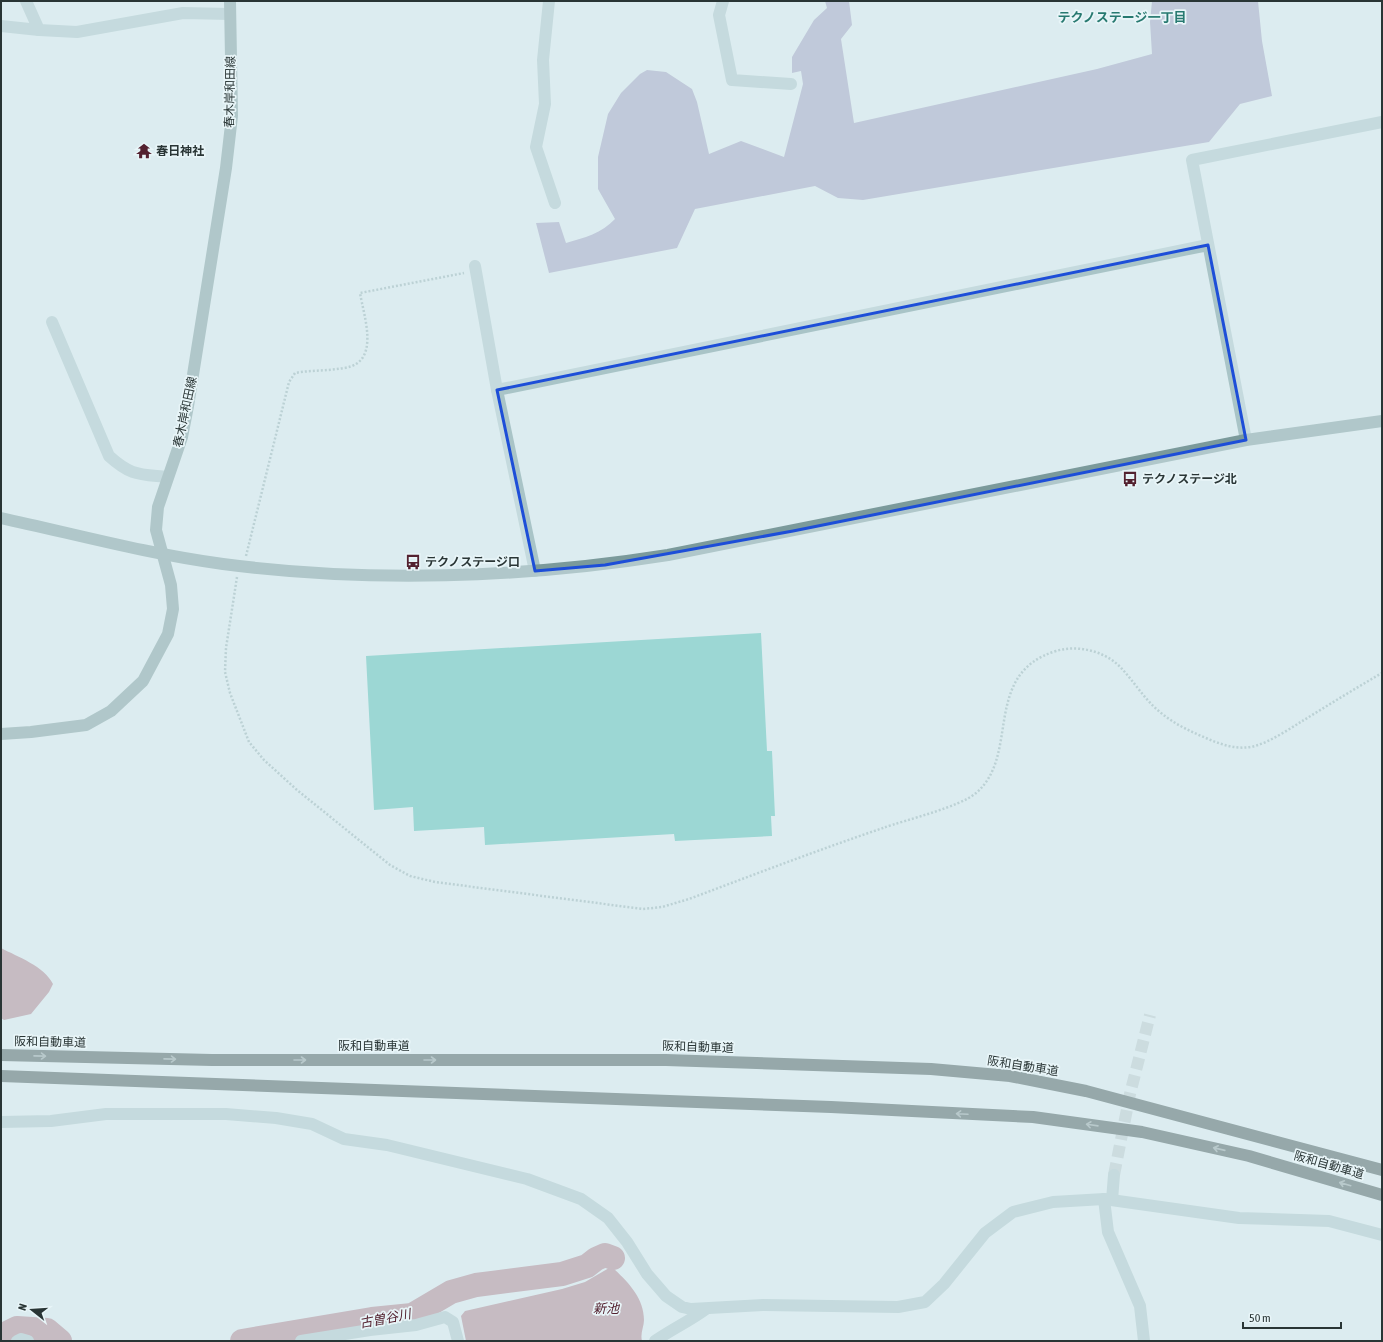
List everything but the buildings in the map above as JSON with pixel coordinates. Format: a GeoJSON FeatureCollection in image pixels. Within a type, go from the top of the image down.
{"type":"FeatureCollection","features":[{"type":"Feature","properties":{"kind":"highway","name":"阪和自動車道"},"geometry":{"type":"LineString","coordinates":[[1,1055],[212,1060],[666,1060],[931,1069],[1010,1076],[1086,1091],[1382,1170]]}},
{"type":"Feature","properties":{"kind":"highway","name":"阪和自動車道"},"geometry":{"type":"LineString","coordinates":[[1,1076],[831,1107],[1033,1117],[1142,1132],[1242,1154],[1382,1195]]}},
{"type":"Feature","properties":{"kind":"street"},"geometry":{"type":"LineString","coordinates":[[26,1],[39,30]]}},
{"type":"Feature","properties":{"kind":"street","name":"春木岸和田線"},"geometry":{"type":"LineString","coordinates":[[1,734],[86,725],[111,712],[143,681],[168,634],[173,609],[171,585],[164,554],[156,530],[158,507],[167,477],[182,437],[226,168],[232,116],[230,1]]}},
{"type":"Feature","properties":{"kind":"street"},"geometry":{"type":"LineString","coordinates":[[549,1],[544,60],[545,104],[536,147],[555,203]]}},
{"type":"Feature","properties":{"kind":"street"},"geometry":{"type":"LineString","coordinates":[[723,1],[719,15],[732,80],[791,84]]}},
{"type":"Feature","properties":{"kind":"street"},"geometry":{"type":"LineString","coordinates":[[1,26],[77,32],[183,13],[230,14]]}},
{"type":"Feature","properties":{"kind":"street"},"geometry":{"type":"LineString","coordinates":[[1246,440],[1192,160],[1382,122]]}},
{"type":"Feature","properties":{"kind":"street"},"geometry":{"type":"LineString","coordinates":[[497,390],[1208,245]]}},
{"type":"Feature","properties":{"kind":"street"},"geometry":{"type":"LineString","coordinates":[[475,266],[497,390],[535,571]]}},
{"type":"Feature","properties":{"kind":"street"},"geometry":{"type":"LineString","coordinates":[[52,322],[109,456],[120,466],[132,473],[167,477]]}},
{"type":"Feature","properties":{"kind":"street"},"geometry":{"type":"LineString","coordinates":[[1,518],[164,554],[242,566],[316,572],[413,575],[469,575],[535,571],[605,565],[668,555],[1246,440],[1382,421]]}},
{"type":"Feature","properties":{"kind":"street"},"geometry":{"type":"LineString","coordinates":[[1,1122],[50,1121],[106,1114],[226,1114],[276,1118],[312,1124],[344,1139],[387,1145],[527,1179],[581,1199],[608,1218],[627,1242],[647,1274],[666,1296],[682,1307],[690,1309],[762,1305],[898,1307],[925,1302],[944,1284],[985,1233],[1013,1212],[1053,1202],[1108,1200],[1239,1218],[1329,1221],[1382,1235]]}},
{"type":"Feature","properties":{"kind":"street"},"geometry":{"type":"LineString","coordinates":[[1114,1175],[1108,1200],[1108,1232],[1140,1306],[1144,1341]]}},
{"type":"Feature","properties":{"kind":"street"},"geometry":{"type":"LineString","coordinates":[[655,1341],[675,1327],[690,1322],[706,1309]]}},
{"type":"Feature","properties":{"kind":"street"},"geometry":{"type":"LineString","coordinates":[[302,1341],[370,1330],[416,1326],[445,1317],[453,1322],[458,1341]]}},
{"type":"Feature","properties":{"kind":"street"},"geometry":{"type":"LineString","coordinates":[[17,1341],[21,1339],[28,1341]]}},
{"type":"Feature","properties":{"kind":"path"},"geometry":{"type":"LineString","coordinates":[[475,266],[462,274],[360,293],[368,336],[367,352],[359,363],[346,368],[295,373],[289,382],[247,552],[236,579],[226,648],[225,672],[230,693],[249,742],[264,760],[297,790],[390,865],[410,876],[434,882],[636,909],[662,907],[689,899],[881,828],[956,804],[974,795],[987,782],[996,762],[1008,698],[1017,680],[1028,667],[1041,657],[1056,651],[1071,648],[1089,650],[1105,656],[1122,668],[1159,712],[1169,719],[1199,735],[1237,748],[1254,746],[1277,736],[1382,674]]}},
{"type":"Feature","properties":{"kind":"highlighted area"},"geometry":{"type":"Polygon","coordinates":[[[1208,245],[1246,440],[793,531],[605,565],[535,571],[497,390],[1208,245]]]}},
{"type":"Feature","properties":{"kind":"shaded area"},"geometry":{"type":"Polygon","coordinates":[[[825,1],[849,1],[852,25],[841,39],[854,123],[1097,69],[1152,54],[1150,22],[1152,1],[1258,1],[1262,41],[1272,96],[1240,104],[1209,142],[863,200],[838,198],[815,186],[695,209],[677,248],[549,273],[536,223],[559,222],[566,243],[599,231],[615,219],[598,189],[598,157],[608,114],[621,93],[640,74],[647,70],[666,72],[692,89],[697,102],[709,154],[741,141],[784,157],[803,84],[801,71],[792,73],[792,57],[814,20],[827,8],[825,1]]]}},
{"type":"Feature","properties":{"kind":"water"},"geometry":{"type":"Polygon","coordinates":[[[1,948],[37,967],[53,984],[49,992],[31,1014],[4,1020],[1,1018],[1,948]]]}},
{"type":"Feature","properties":{"kind":"water","name":"新池"},"geometry":{"type":"Polygon","coordinates":[[[609,1268],[613,1268],[624,1279],[638,1298],[644,1320],[641,1335],[642,1341],[466,1341],[461,1316],[465,1311],[562,1289],[585,1282],[609,1268]]]}},
{"type":"Feature","properties":{"kind":"waterway","name":"古曽谷川"},"geometry":{"type":"LineString","coordinates":[[242,1341],[372,1319],[412,1315],[451,1292],[476,1285],[562,1274],[587,1266],[596,1259],[605,1255],[613,1258]]}},
{"type":"Feature","properties":{"kind":"waterway","name":"古曽谷川"},"geometry":{"type":"LineString","coordinates":[[1,1336],[17,1328],[47,1330],[60,1341]]}},
{"type":"Feature","properties":{"kind":"tunnel"},"geometry":{"type":"LineString","coordinates":[[1114,1175],[1130,1094],[1150,1015]]}},
{"type":"Feature","properties":{"kind":"place","name":"春日神社"},"geometry":{"type":"Point","coordinates":[144,151]}},
{"type":"Feature","properties":{"kind":"place","name":"テクノステージ北"},"geometry":{"type":"Point","coordinates":[1130,479]}},
{"type":"Feature","properties":{"kind":"place","name":"テクノステージ口"},"geometry":{"type":"Point","coordinates":[413,562]}},
{"type":"Feature","properties":{"kind":"district","name":"テクノステージ一丁目"},"geometry":{"type":"Point","coordinates":[1122,17]}}]}
